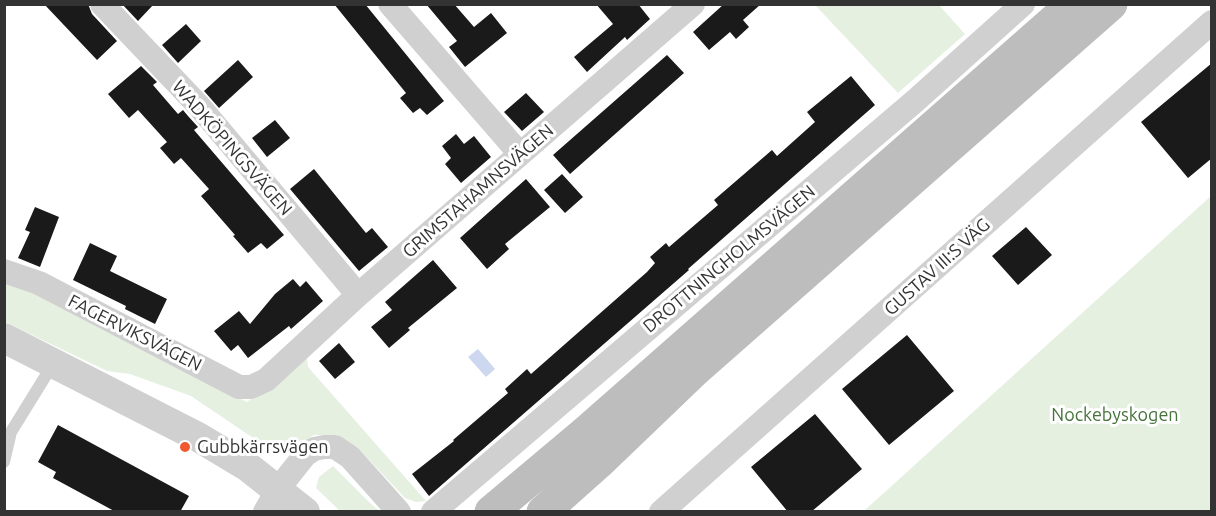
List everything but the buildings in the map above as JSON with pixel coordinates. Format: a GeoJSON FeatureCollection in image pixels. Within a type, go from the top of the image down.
{"type":"FeatureCollection","features":[{"type":"Feature","properties":{"kind":"main road","name":"DROTTNINGHOLMSVÄGEN"},"geometry":{"type":"LineString","coordinates":[[492,512],[1073,4]]}},
{"type":"Feature","properties":{"kind":"main road"},"geometry":{"type":"LineString","coordinates":[[543,512],[598,464],[703,362],[1111,4]]}},
{"type":"Feature","properties":{"kind":"street","name":"WADKÖPINGSVÄGEN"},"geometry":{"type":"LineString","coordinates":[[102,4],[199,106],[358,294]]}},
{"type":"Feature","properties":{"kind":"street"},"geometry":{"type":"LineString","coordinates":[[390,4],[520,154]]}},
{"type":"Feature","properties":{"kind":"street","name":"DROTTNINGHOLMSVÄGEN"},"geometry":{"type":"LineString","coordinates":[[433,512],[915,101],[1023,4]]}},
{"type":"Feature","properties":{"kind":"street","name":"GRIMSTAHAMNSVÄGEN"},"geometry":{"type":"LineString","coordinates":[[266,380],[358,294],[520,154],[681,8]]}},
{"type":"Feature","properties":{"kind":"street","name":"GUSTAV III:S VÄG"},"geometry":{"type":"LineString","coordinates":[[661,512],[1212,22]]}},
{"type":"Feature","properties":{"kind":"street","name":"FAGERVIKSVÄGEN"},"geometry":{"type":"LineString","coordinates":[[4,271],[39,283],[239,387],[251,387],[266,380]]}},
{"type":"Feature","properties":{"kind":"street"},"geometry":{"type":"LineString","coordinates":[[4,338],[198,437],[248,467],[271,500],[305,512]]}},
{"type":"Feature","properties":{"kind":"street"},"geometry":{"type":"LineString","coordinates":[[271,500],[305,455],[314,449],[336,447],[350,457],[399,512]]}},
{"type":"Feature","properties":{"kind":"lane"},"geometry":{"type":"LineString","coordinates":[[4,462],[11,432],[53,363]]}},
{"type":"Feature","properties":{"kind":"green space"},"geometry":{"type":"Polygon","coordinates":[[[815,5],[939,5],[965,34],[898,93],[815,5]]]}},
{"type":"Feature","properties":{"kind":"green space","name":"Nockebyskogen"},"geometry":{"type":"Polygon","coordinates":[[[1211,196],[1211,511],[864,511],[1211,196]]]}},
{"type":"Feature","properties":{"kind":"green space"},"geometry":{"type":"Polygon","coordinates":[[[4,280],[33,290],[177,368],[247,402],[307,358],[308,367],[426,501],[416,502],[405,498],[357,447],[337,435],[314,435],[289,449],[271,450],[191,396],[130,374],[107,371],[5,322],[4,280]]]}},
{"type":"Feature","properties":{"kind":"green space"},"geometry":{"type":"Polygon","coordinates":[[[333,466],[379,511],[340,511],[316,488],[319,477],[333,466]]]}},
{"type":"Feature","properties":{"kind":"water"},"geometry":{"type":"Polygon","coordinates":[[[478,349],[495,369],[486,377],[468,357],[478,349]]]}},
{"type":"Feature","properties":{"kind":"place","name":"Gubbkärrsvägen"},"geometry":{"type":"Point","coordinates":[185,447]}}]}
